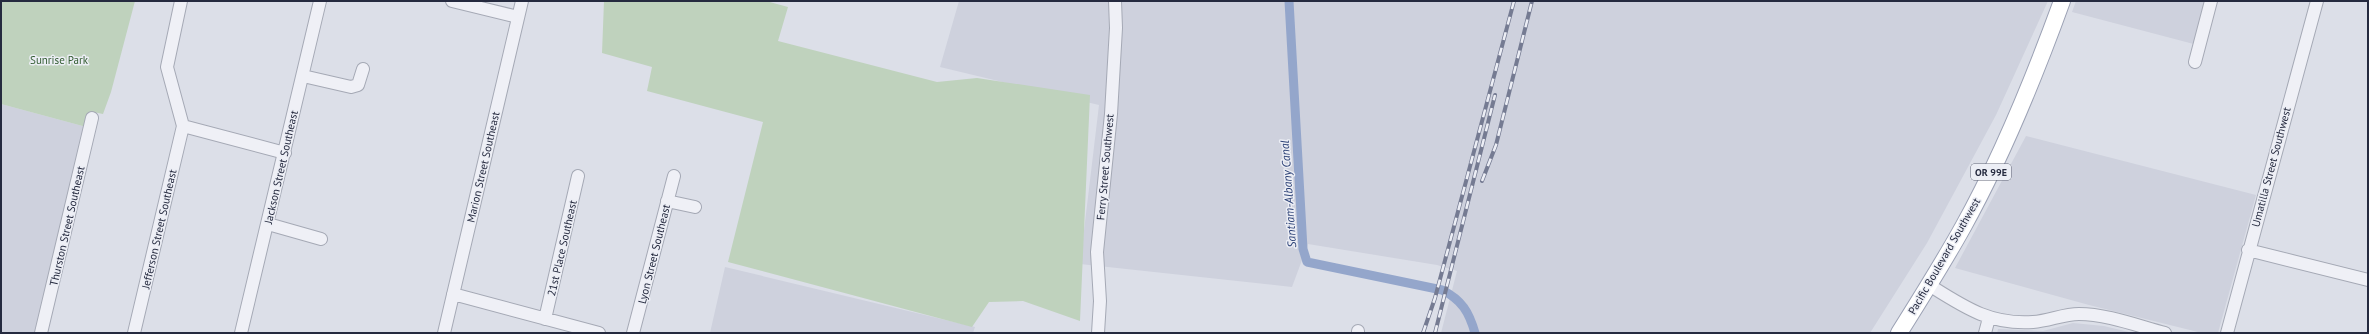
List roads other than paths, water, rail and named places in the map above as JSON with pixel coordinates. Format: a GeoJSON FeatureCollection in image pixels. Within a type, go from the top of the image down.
{"type":"FeatureCollection","features":[{"type":"Feature","properties":{"kind":"main road","name":"Pacific Boulevard Southwest"},"geometry":{"type":"LineString","coordinates":[[1898,333],[1964,226],[2008,138],[2062,1]]}},
{"type":"Feature","properties":{"kind":"street"},"geometry":{"type":"LineString","coordinates":[[181,1],[167,67],[183,126],[285,152]]}},
{"type":"Feature","properties":{"kind":"street","name":"Jackson Street Southeast"},"geometry":{"type":"LineString","coordinates":[[241,333],[320,1]]}},
{"type":"Feature","properties":{"kind":"street"},"geometry":{"type":"LineString","coordinates":[[452,1],[518,17]]}},
{"type":"Feature","properties":{"kind":"street","name":"Marion Street Southeast"},"geometry":{"type":"LineString","coordinates":[[444,333],[522,1]]}},
{"type":"Feature","properties":{"kind":"street","name":"Ferry Street Southwest"},"geometry":{"type":"LineString","coordinates":[[1098,333],[1100,301],[1097,252],[1111,114],[1116,28],[1115,1]]}},
{"type":"Feature","properties":{"kind":"street"},"geometry":{"type":"LineString","coordinates":[[2195,62],[2211,1]]}},
{"type":"Feature","properties":{"kind":"street","name":"Umatilla Street Southwest"},"geometry":{"type":"LineString","coordinates":[[2227,333],[2248,250],[2317,1]]}},
{"type":"Feature","properties":{"kind":"street"},"geometry":{"type":"LineString","coordinates":[[303,76],[351,87],[358,86],[363,69]]}},
{"type":"Feature","properties":{"kind":"street","name":"Thurston Street Southeast"},"geometry":{"type":"LineString","coordinates":[[41,333],[92,118]]}},
{"type":"Feature","properties":{"kind":"street","name":"Jefferson Street Southeast"},"geometry":{"type":"LineString","coordinates":[[134,333],[183,126]]}},
{"type":"Feature","properties":{"kind":"street","name":"21st Place Southeast"},"geometry":{"type":"LineString","coordinates":[[545,319],[578,176]]}},
{"type":"Feature","properties":{"kind":"street","name":"Lyon Street Southeast"},"geometry":{"type":"LineString","coordinates":[[634,333],[674,176]]}},
{"type":"Feature","properties":{"kind":"street"},"geometry":{"type":"LineString","coordinates":[[667,201],[695,207]]}},
{"type":"Feature","properties":{"kind":"street"},"geometry":{"type":"LineString","coordinates":[[268,224],[321,239]]}},
{"type":"Feature","properties":{"kind":"street"},"geometry":{"type":"LineString","coordinates":[[2248,250],[2368,280]]}},
{"type":"Feature","properties":{"kind":"street"},"geometry":{"type":"LineString","coordinates":[[1929,285],[1966,308],[1989,318],[2024,322],[2072,314],[2088,315],[2166,333]]}},
{"type":"Feature","properties":{"kind":"street"},"geometry":{"type":"LineString","coordinates":[[453,294],[599,333]]}},
{"type":"Feature","properties":{"kind":"street"},"geometry":{"type":"LineString","coordinates":[[1986,333],[1989,318]]}},
{"type":"Feature","properties":{"kind":"waterway","name":"Santiam-Albany Canal"},"geometry":{"type":"LineString","coordinates":[[1289,1],[1303,249],[1307,262],[1442,290],[1455,298],[1464,307],[1475,333]]}},
{"type":"Feature","properties":{"kind":"railway"},"geometry":{"type":"LineString","coordinates":[[1423,333],[1435,298],[1514,1]]}},
{"type":"Feature","properties":{"kind":"railway"},"geometry":{"type":"LineString","coordinates":[[1482,181],[1496,145],[1532,1]]}},
{"type":"Feature","properties":{"kind":"railway"},"geometry":{"type":"LineString","coordinates":[[1435,333],[1495,95]]}},
{"type":"Feature","properties":{"kind":"park label","name":"Sunrise Park"},"geometry":{"type":"Point","coordinates":[59,60]}}]}
